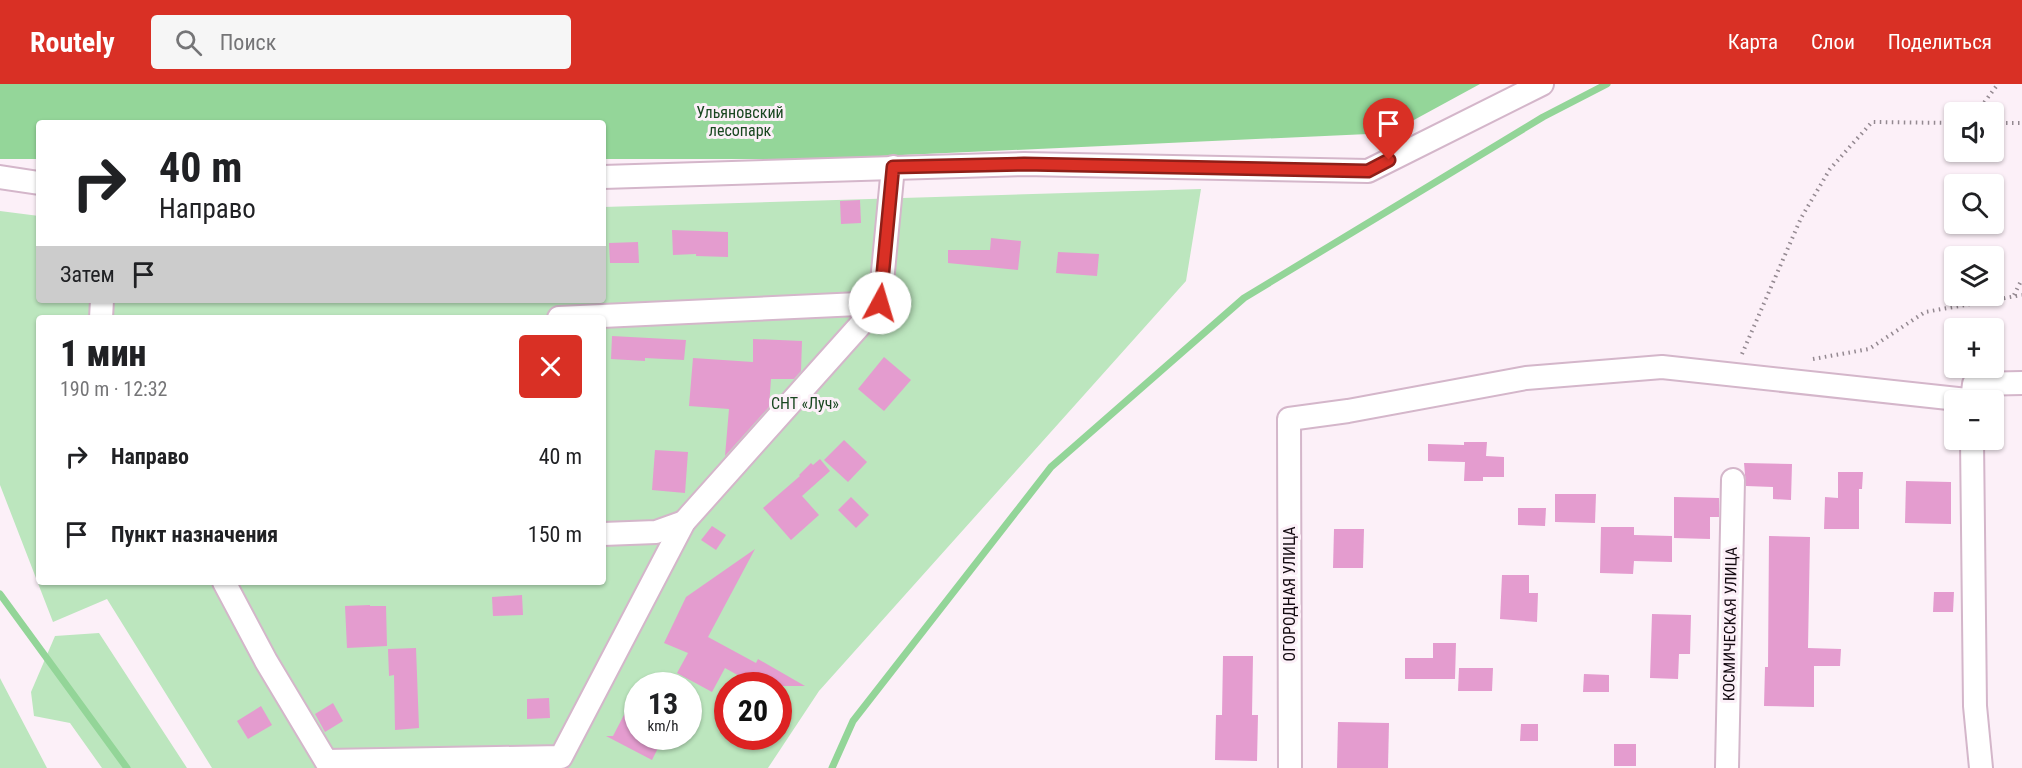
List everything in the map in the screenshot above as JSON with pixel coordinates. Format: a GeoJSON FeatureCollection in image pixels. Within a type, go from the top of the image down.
{"type":"FeatureCollection","features":[{"type":"Feature","properties":{"kind":"street"},"geometry":{"type":"LineString","coordinates":[[606,177],[1024,164],[1368,171],[1542,84]]}},
{"type":"Feature","properties":{"kind":"street"},"geometry":{"type":"LineString","coordinates":[[226,585],[266,661],[326,761],[560,763],[684,522],[880,303],[893,167]]}},
{"type":"Feature","properties":{"kind":"street"},"geometry":{"type":"LineString","coordinates":[[0,177],[36,183]]}},
{"type":"Feature","properties":{"kind":"street"},"geometry":{"type":"LineString","coordinates":[[606,316],[880,303]]}},
{"type":"Feature","properties":{"kind":"street","name":"ОГОРОДНАЯ УЛИЦА"},"geometry":{"type":"LineString","coordinates":[[1290,768],[1289,419],[1348,411],[1526,378],[1662,367],[1733,374]]}},
{"type":"Feature","properties":{"kind":"street"},"geometry":{"type":"LineString","coordinates":[[1733,374],[1944,398]]}},
{"type":"Feature","properties":{"kind":"street"},"geometry":{"type":"LineString","coordinates":[[1973,390],[1974,384],[2022,383]]}},
{"type":"Feature","properties":{"kind":"street"},"geometry":{"type":"LineString","coordinates":[[1972,450],[1975,706],[1981,768]]}},
{"type":"Feature","properties":{"kind":"street","name":"КОСМИЧЕСКАЯ УЛИЦА"},"geometry":{"type":"LineString","coordinates":[[1727,768],[1733,480]]}},
{"type":"Feature","properties":{"kind":"street"},"geometry":{"type":"LineString","coordinates":[[606,534],[656,532],[684,522]]}},
{"type":"Feature","properties":{"kind":"path"},"geometry":{"type":"LineString","coordinates":[[1984,102],[1998,84]]}},
{"type":"Feature","properties":{"kind":"path"},"geometry":{"type":"LineString","coordinates":[[1733,374],[1801,218],[1830,169],[1872,122],[1944,123]]}},
{"type":"Feature","properties":{"kind":"path"},"geometry":{"type":"LineString","coordinates":[[2004,123],[2022,123]]}},
{"type":"Feature","properties":{"kind":"path"},"geometry":{"type":"LineString","coordinates":[[2014,296],[2022,279]]}},
{"type":"Feature","properties":{"kind":"path"},"geometry":{"type":"LineString","coordinates":[[1812,360],[1869,349],[1925,312],[2022,295]]}},
{"type":"Feature","properties":{"kind":"green space","name":"Ульяновский лесопарк"},"geometry":{"type":"Polygon","coordinates":[[[0,84],[1480,84],[1390,133],[814,159],[606,159],[606,120],[36,120],[36,159],[0,159],[0,84]]]}},
{"type":"Feature","properties":{"kind":"green space","name":"СНТ «Луч»"},"geometry":{"type":"Polygon","coordinates":[[[1201,189],[1186,281],[819,691],[792,732],[792,672],[714,672],[714,750],[780,750],[768,768],[212,768],[107,599],[53,622],[39,585],[606,585],[606,315],[36,315],[36,578],[0,485],[0,211],[36,216],[36,303],[606,303],[606,207],[1201,189]]]}},
{"type":"Feature","properties":{"kind":"green space"},"geometry":{"type":"Polygon","coordinates":[[[99,633],[187,768],[102,768],[70,723],[34,716],[31,692],[55,636],[99,633]]]}},
{"type":"Feature","properties":{"kind":"green space"},"geometry":{"type":"Polygon","coordinates":[[[0,678],[2,682],[47,768],[0,768],[0,678]]]}},
{"type":"Feature","properties":{"kind":"building"},"geometry":{"type":"Polygon","coordinates":[[[860,200],[861,223],[841,224],[840,201],[860,200]]]}},
{"type":"Feature","properties":{"kind":"building"},"geometry":{"type":"Polygon","coordinates":[[[672,230],[728,232],[728,257],[696,256],[696,254],[673,255],[672,230]]]}},
{"type":"Feature","properties":{"kind":"building"},"geometry":{"type":"Polygon","coordinates":[[[991,238],[1021,241],[1018,270],[948,263],[948,250],[990,250],[991,238]]]}},
{"type":"Feature","properties":{"kind":"building"},"geometry":{"type":"Polygon","coordinates":[[[638,242],[639,263],[610,263],[609,243],[638,242]]]}},
{"type":"Feature","properties":{"kind":"building"},"geometry":{"type":"Polygon","coordinates":[[[1058,252],[1099,254],[1097,276],[1056,273],[1058,252]]]}},
{"type":"Feature","properties":{"kind":"building"},"geometry":{"type":"Polygon","coordinates":[[[612,336],[686,340],[684,360],[611,359],[612,336]]]}},
{"type":"Feature","properties":{"kind":"building"},"geometry":{"type":"Polygon","coordinates":[[[753,339],[802,341],[801,371],[794,379],[771,379],[769,407],[725,456],[729,409],[689,406],[693,358],[753,362],[753,339]]]}},
{"type":"Feature","properties":{"kind":"building"},"geometry":{"type":"Polygon","coordinates":[[[884,357],[911,380],[884,411],[858,389],[884,357]]]}},
{"type":"Feature","properties":{"kind":"building"},"geometry":{"type":"Polygon","coordinates":[[[844,440],[867,462],[848,482],[824,460],[844,440]]]}},
{"type":"Feature","properties":{"kind":"building"},"geometry":{"type":"Polygon","coordinates":[[[1464,442],[1487,442],[1486,456],[1504,457],[1504,477],[1483,477],[1483,481],[1464,481],[1465,462],[1428,461],[1428,444],[1464,445],[1464,442]]]}},
{"type":"Feature","properties":{"kind":"building"},"geometry":{"type":"Polygon","coordinates":[[[655,450],[688,452],[685,493],[652,490],[655,450]]]}},
{"type":"Feature","properties":{"kind":"building"},"geometry":{"type":"Polygon","coordinates":[[[820,459],[830,471],[802,496],[819,515],[791,540],[763,508],[800,476],[811,463],[813,465],[820,459]]]}},
{"type":"Feature","properties":{"kind":"building"},"geometry":{"type":"Polygon","coordinates":[[[1744,463],[1792,464],[1791,500],[1773,499],[1773,487],[1746,486],[1744,463]]]}},
{"type":"Feature","properties":{"kind":"building"},"geometry":{"type":"Polygon","coordinates":[[[1838,472],[1863,472],[1862,489],[1859,489],[1859,529],[1824,529],[1825,497],[1838,498],[1838,472]]]}},
{"type":"Feature","properties":{"kind":"building"},"geometry":{"type":"Polygon","coordinates":[[[1906,481],[1951,482],[1951,524],[1905,523],[1906,481]]]}},
{"type":"Feature","properties":{"kind":"building"},"geometry":{"type":"Polygon","coordinates":[[[1555,494],[1596,494],[1595,523],[1555,522],[1555,494]]]}},
{"type":"Feature","properties":{"kind":"building"},"geometry":{"type":"Polygon","coordinates":[[[851,497],[869,515],[856,528],[838,510],[851,497]]]}},
{"type":"Feature","properties":{"kind":"building"},"geometry":{"type":"Polygon","coordinates":[[[1674,497],[1719,498],[1719,517],[1710,517],[1710,539],[1674,538],[1674,497]]]}},
{"type":"Feature","properties":{"kind":"building"},"geometry":{"type":"Polygon","coordinates":[[[1518,508],[1546,508],[1545,526],[1518,525],[1518,508]]]}},
{"type":"Feature","properties":{"kind":"building"},"geometry":{"type":"Polygon","coordinates":[[[712,526],[726,535],[716,550],[701,540],[712,526]]]}},
{"type":"Feature","properties":{"kind":"building"},"geometry":{"type":"Polygon","coordinates":[[[1601,527],[1634,527],[1634,535],[1672,536],[1672,562],[1634,561],[1633,574],[1600,573],[1601,527]]]}},
{"type":"Feature","properties":{"kind":"building"},"geometry":{"type":"Polygon","coordinates":[[[1334,529],[1364,529],[1363,568],[1333,568],[1334,529]]]}},
{"type":"Feature","properties":{"kind":"building"},"geometry":{"type":"Polygon","coordinates":[[[1769,536],[1810,537],[1808,648],[1841,649],[1840,666],[1814,666],[1814,707],[1764,706],[1765,667],[1768,667],[1769,536]]]}},
{"type":"Feature","properties":{"kind":"building"},"geometry":{"type":"Polygon","coordinates":[[[755,549],[708,637],[756,663],[758,659],[781,672],[732,672],[725,668],[723,672],[714,672],[712,692],[702,687],[702,672],[678,672],[688,653],[664,643],[686,597],[755,549]]]}},
{"type":"Feature","properties":{"kind":"building"},"geometry":{"type":"Polygon","coordinates":[[[1502,575],[1529,575],[1529,593],[1538,593],[1537,622],[1500,619],[1502,575]]]}},
{"type":"Feature","properties":{"kind":"building"},"geometry":{"type":"Polygon","coordinates":[[[1934,592],[1954,592],[1953,612],[1933,612],[1934,592]]]}},
{"type":"Feature","properties":{"kind":"building"},"geometry":{"type":"Polygon","coordinates":[[[522,595],[523,615],[493,616],[492,597],[522,595]]]}},
{"type":"Feature","properties":{"kind":"building"},"geometry":{"type":"Polygon","coordinates":[[[345,606],[386,606],[387,646],[347,648],[345,606]]]}},
{"type":"Feature","properties":{"kind":"building"},"geometry":{"type":"Polygon","coordinates":[[[1652,614],[1691,615],[1690,654],[1679,654],[1678,679],[1650,678],[1652,614]]]}},
{"type":"Feature","properties":{"kind":"building"},"geometry":{"type":"Polygon","coordinates":[[[1433,643],[1456,643],[1455,679],[1405,679],[1405,658],[1433,658],[1433,643]]]}},
{"type":"Feature","properties":{"kind":"building"},"geometry":{"type":"Polygon","coordinates":[[[416,648],[419,728],[395,730],[394,675],[389,676],[388,649],[416,648]]]}},
{"type":"Feature","properties":{"kind":"building"},"geometry":{"type":"Polygon","coordinates":[[[1223,656],[1253,656],[1252,715],[1258,715],[1257,761],[1215,760],[1216,715],[1222,715],[1223,656]]]}},
{"type":"Feature","properties":{"kind":"building"},"geometry":{"type":"Polygon","coordinates":[[[1459,668],[1493,668],[1492,691],[1458,691],[1459,668]]]}},
{"type":"Feature","properties":{"kind":"building"},"geometry":{"type":"Polygon","coordinates":[[[1584,674],[1609,675],[1609,692],[1583,692],[1584,674]]]}},
{"type":"Feature","properties":{"kind":"building"},"geometry":{"type":"Polygon","coordinates":[[[792,679],[805,686],[792,686],[792,679]]]}},
{"type":"Feature","properties":{"kind":"building"},"geometry":{"type":"Polygon","coordinates":[[[549,698],[550,718],[527,719],[527,699],[549,698]]]}},
{"type":"Feature","properties":{"kind":"building"},"geometry":{"type":"Polygon","coordinates":[[[333,703],[343,721],[325,732],[315,714],[333,703]]]}},
{"type":"Feature","properties":{"kind":"building"},"geometry":{"type":"Polygon","coordinates":[[[261,706],[272,725],[248,739],[237,721],[261,706]]]}},
{"type":"Feature","properties":{"kind":"building"},"geometry":{"type":"Polygon","coordinates":[[[624,715],[624,745],[606,736],[613,736],[624,715]]]}},
{"type":"Feature","properties":{"kind":"building"},"geometry":{"type":"Polygon","coordinates":[[[1338,722],[1389,723],[1388,768],[1337,768],[1338,722]]]}},
{"type":"Feature","properties":{"kind":"building"},"geometry":{"type":"Polygon","coordinates":[[[1521,724],[1538,724],[1538,741],[1520,741],[1521,724]]]}},
{"type":"Feature","properties":{"kind":"building"},"geometry":{"type":"Polygon","coordinates":[[[1614,744],[1636,744],[1636,766],[1614,766],[1614,744]]]}},
{"type":"Feature","properties":{"kind":"building"},"geometry":{"type":"Polygon","coordinates":[[[633,750],[657,750],[652,760],[633,750]]]}},
{"type":"Feature","properties":{"kind":"waterway"},"geometry":{"type":"LineString","coordinates":[[832,768],[853,721],[1051,467],[1244,298],[1543,117],[1607,84]]}},
{"type":"Feature","properties":{"kind":"waterway"},"geometry":{"type":"LineString","coordinates":[[0,594],[127,768]]}},
{"type":"Feature","properties":{"kind":"route"},"geometry":{"type":"LineString","coordinates":[[880,303],[893,167],[1024,164],[1368,171],[1389,160]]}}]}
